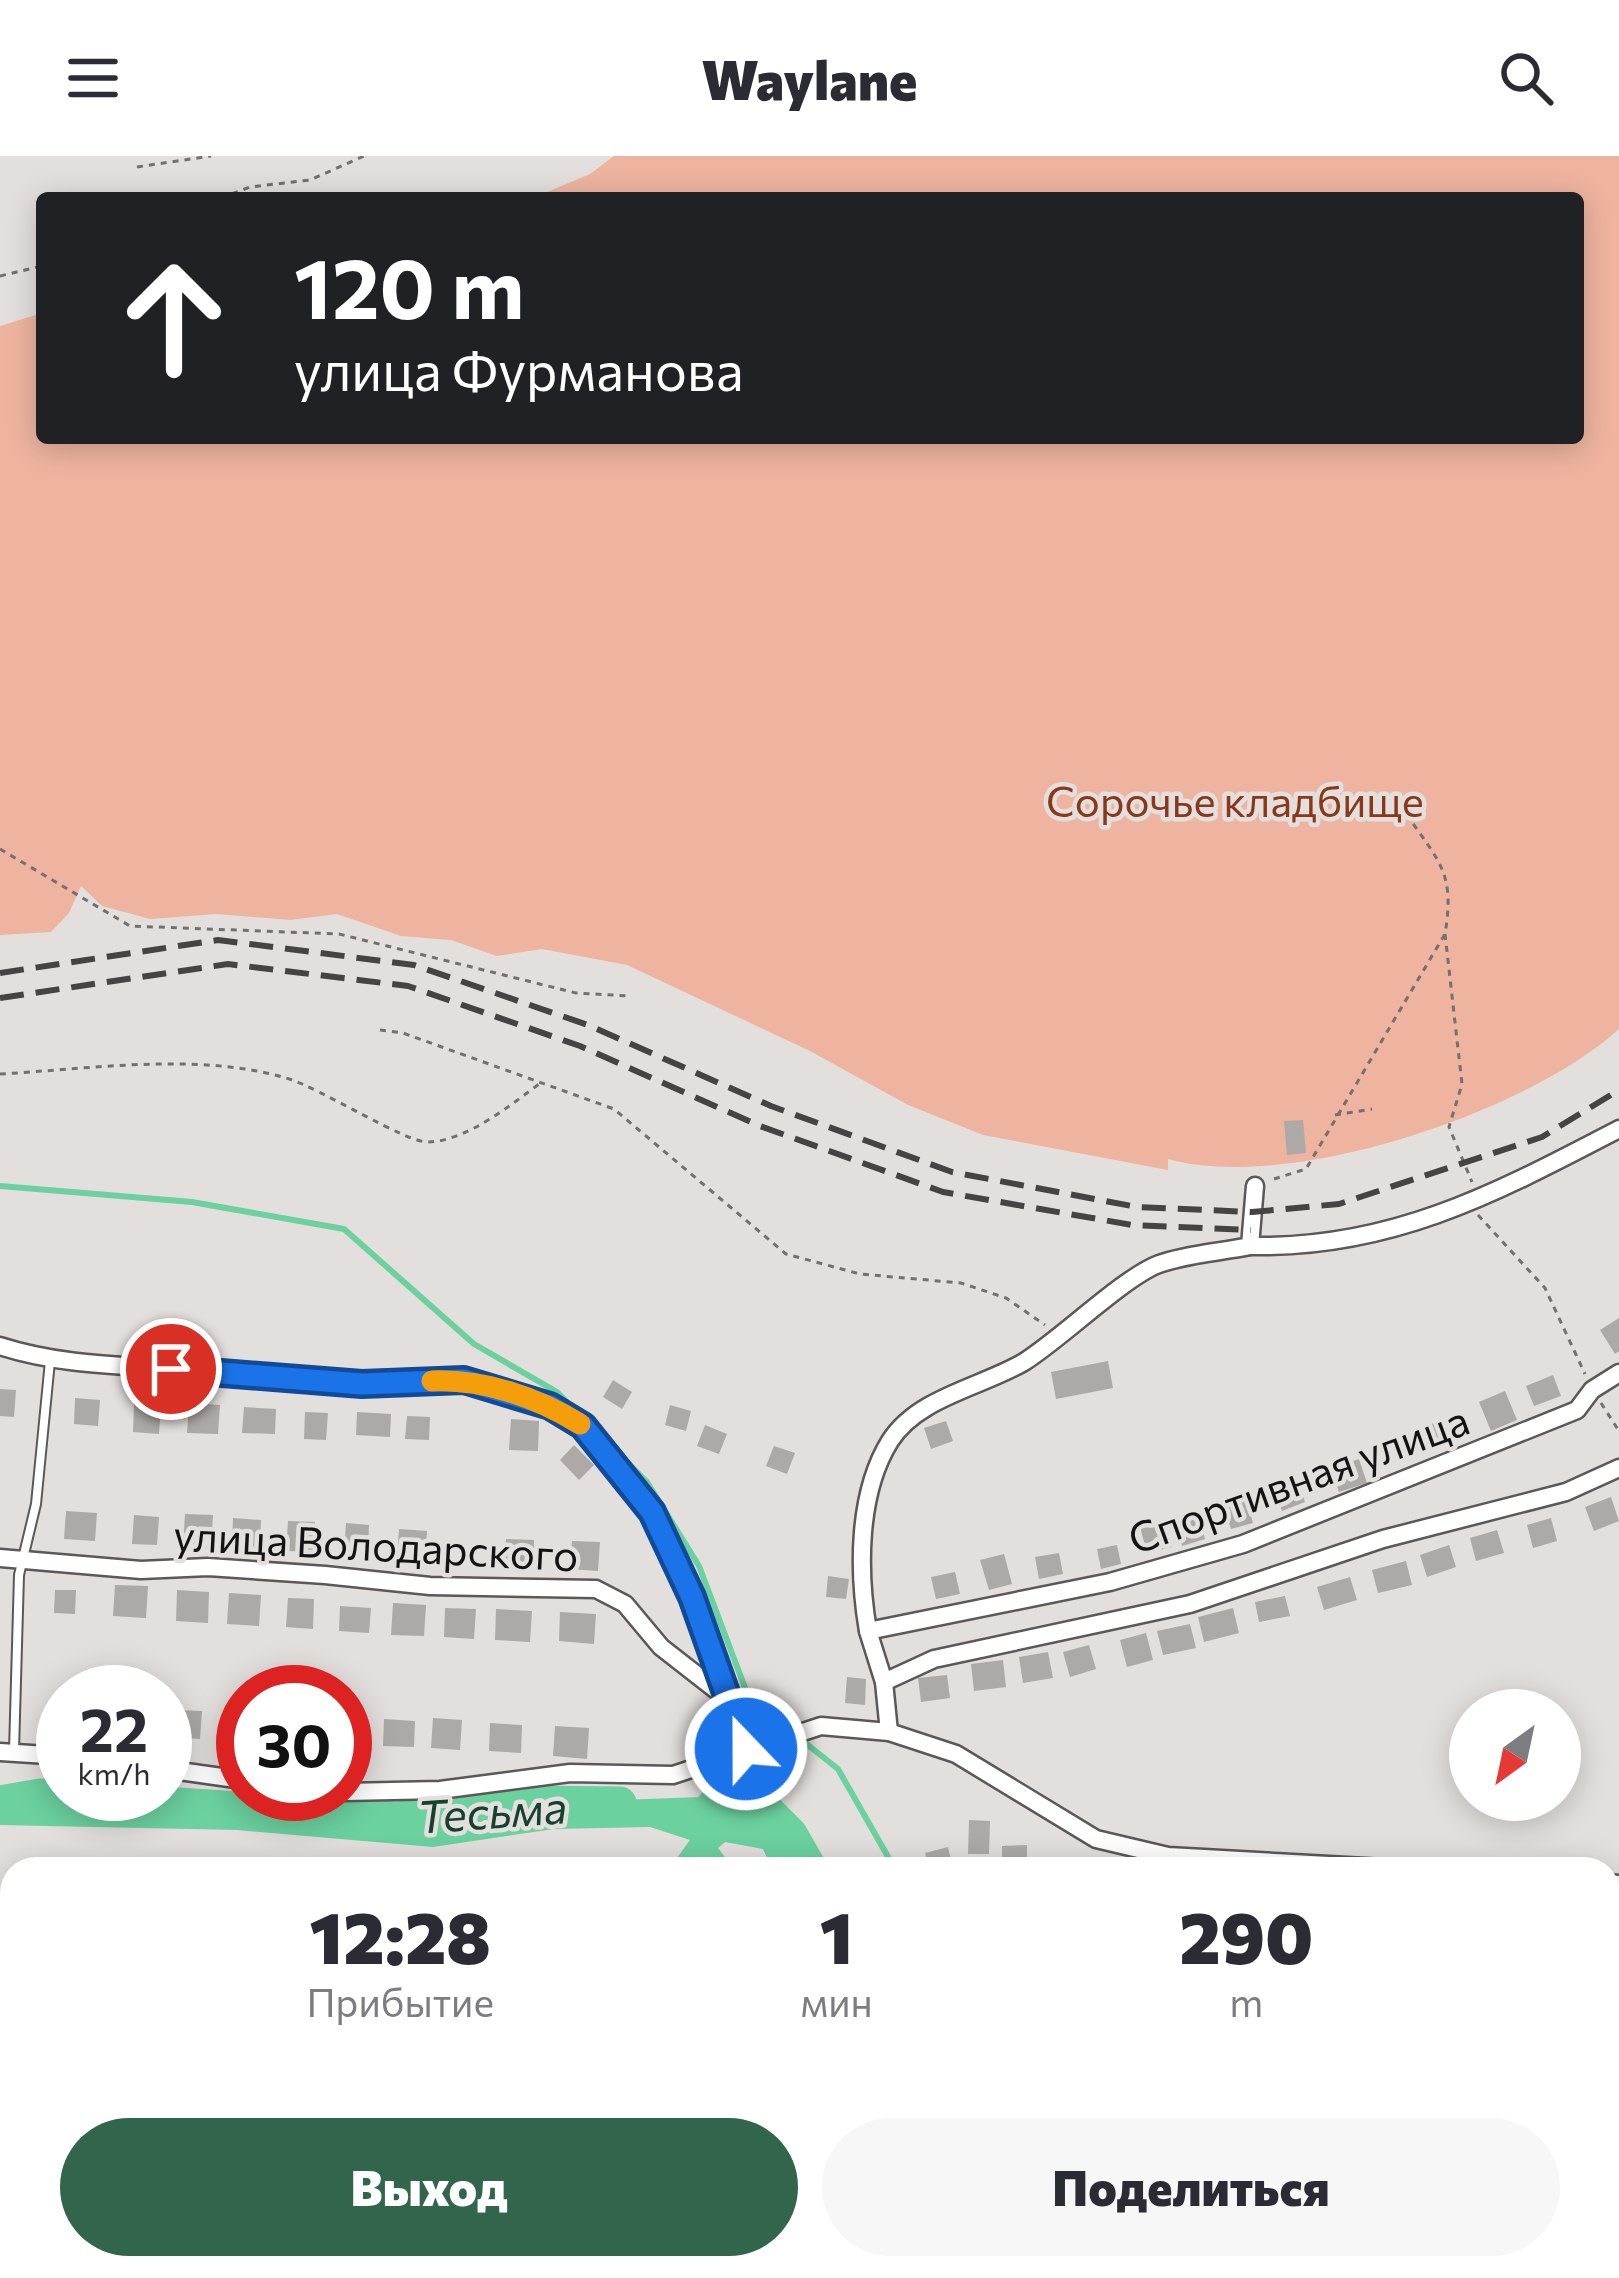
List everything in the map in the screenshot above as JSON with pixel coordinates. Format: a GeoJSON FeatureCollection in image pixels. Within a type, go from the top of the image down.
{"type":"FeatureCollection","features":[{"type":"Feature","properties":{"kind":"street"},"geometry":{"type":"LineString","coordinates":[[889,1732],[884,1682],[860,1586],[862,1538],[882,1456],[893,1435],[925,1408],[1022,1363],[1156,1265],[1250,1246],[1302,1247],[1363,1240],[1476,1202],[1619,1130]]}},
{"type":"Feature","properties":{"kind":"street"},"geometry":{"type":"LineString","coordinates":[[1250,1246],[1255,1186]]}},
{"type":"Feature","properties":{"kind":"street"},"geometry":{"type":"LineString","coordinates":[[0,1346],[50,1361],[362,1384],[464,1380],[550,1406],[583,1426],[652,1512],[692,1597],[725,1697]]}},
{"type":"Feature","properties":{"kind":"street","name":"Спортивная улица"},"geometry":{"type":"LineString","coordinates":[[868,1630],[1111,1582],[1243,1544],[1577,1410],[1592,1390],[1619,1373]]}},
{"type":"Feature","properties":{"kind":"street","name":"Спортивная улица"},"geometry":{"type":"LineString","coordinates":[[884,1682],[934,1659],[1190,1604],[1383,1539],[1566,1492],[1619,1468]]}},
{"type":"Feature","properties":{"kind":"street","name":"улица Володарского"},"geometry":{"type":"LineString","coordinates":[[0,1558],[141,1570],[255,1570],[430,1586],[596,1589],[625,1604],[662,1647],[725,1697],[746,1749]]}},
{"type":"Feature","properties":{"kind":"street"},"geometry":{"type":"LineString","coordinates":[[372,1791],[440,1790],[570,1774],[674,1775],[821,1726],[889,1732],[956,1754],[1096,1839],[1186,1857]]}},
{"type":"Feature","properties":{"kind":"lane"},"geometry":{"type":"LineString","coordinates":[[7,1752],[23,1559],[36,1504],[50,1361]]}},
{"type":"Feature","properties":{"kind":"path"},"geometry":{"type":"LineString","coordinates":[[137,167],[211,156]]}},
{"type":"Feature","properties":{"kind":"path"},"geometry":{"type":"LineString","coordinates":[[237,192],[310,180],[364,156]]}},
{"type":"Feature","properties":{"kind":"path"},"geometry":{"type":"LineString","coordinates":[[0,276],[36,267]]}},
{"type":"Feature","properties":{"kind":"path"},"geometry":{"type":"LineString","coordinates":[[1407,815],[1440,863],[1452,892],[1445,934],[1462,1084],[1449,1126],[1472,1176],[1479,1217],[1545,1288],[1592,1390],[1619,1431]]}},
{"type":"Feature","properties":{"kind":"path"},"geometry":{"type":"LineString","coordinates":[[0,849],[130,926],[339,934],[577,993],[630,996]]}},
{"type":"Feature","properties":{"kind":"path"},"geometry":{"type":"LineString","coordinates":[[1255,1186],[1306,1169],[1445,934]]}},
{"type":"Feature","properties":{"kind":"path"},"geometry":{"type":"LineString","coordinates":[[380,1030],[614,1109],[786,1254],[860,1274],[961,1282],[1006,1298],[1061,1336]]}},
{"type":"Feature","properties":{"kind":"path"},"geometry":{"type":"LineString","coordinates":[[0,1074],[208,1066],[284,1077],[341,1098],[410,1140],[428,1143],[460,1134],[544,1082]]}},
{"type":"Feature","properties":{"kind":"path"},"geometry":{"type":"LineString","coordinates":[[1334,1115],[1372,1109]]}},
{"type":"Feature","properties":{"kind":"green space","name":"Сорочье кладбище"},"geometry":{"type":"Polygon","coordinates":[[[614,156],[1619,156],[1619,1029],[1527,1089],[1405,1138],[1277,1165],[1218,1167],[1168,1159],[1168,1170],[983,1135],[908,1105],[810,1051],[627,965],[542,949],[497,956],[451,940],[401,936],[337,914],[290,920],[216,914],[150,919],[102,906],[81,886],[69,913],[51,932],[0,935],[0,326],[36,315],[36,444],[1584,444],[1584,192],[547,192],[590,174],[614,156]]]}},
{"type":"Feature","properties":{"kind":"shaded area"},"geometry":{"type":"Polygon","coordinates":[[[730,1796],[754,1803],[782,1829],[792,1857],[767,1857],[763,1849],[725,1842],[718,1848],[725,1857],[678,1857],[690,1840],[650,1827],[554,1829],[433,1847],[237,1830],[0,1825],[0,1802],[36,1797],[36,1821],[192,1821],[192,1804],[216,1806],[216,1821],[372,1821],[589,1801],[730,1796]]]}},
{"type":"Feature","properties":{"kind":"building"},"geometry":{"type":"Polygon","coordinates":[[[1303,1120],[1306,1153],[1287,1155],[1284,1121],[1303,1120]]]}},
{"type":"Feature","properties":{"kind":"building"},"geometry":{"type":"Polygon","coordinates":[[[1619,1318],[1619,1351],[1615,1354],[1600,1330],[1619,1318]]]}},
{"type":"Feature","properties":{"kind":"building"},"geometry":{"type":"Polygon","coordinates":[[[1108,1361],[1113,1388],[1056,1399],[1051,1372],[1108,1361]]]}},
{"type":"Feature","properties":{"kind":"building"},"geometry":{"type":"Polygon","coordinates":[[[1553,1375],[1561,1396],[1534,1406],[1526,1386],[1553,1375]]]}},
{"type":"Feature","properties":{"kind":"building"},"geometry":{"type":"Polygon","coordinates":[[[613,1380],[632,1392],[622,1409],[603,1397],[613,1380]]]}},
{"type":"Feature","properties":{"kind":"building"},"geometry":{"type":"Polygon","coordinates":[[[0,1389],[16,1390],[14,1417],[0,1416],[0,1389]]]}},
{"type":"Feature","properties":{"kind":"building"},"geometry":{"type":"Polygon","coordinates":[[[1505,1391],[1517,1420],[1491,1431],[1479,1402],[1505,1391]]]}},
{"type":"Feature","properties":{"kind":"building"},"geometry":{"type":"Polygon","coordinates":[[[75,1398],[100,1400],[98,1426],[74,1424],[75,1398]]]}},
{"type":"Feature","properties":{"kind":"building"},"geometry":{"type":"Polygon","coordinates":[[[134,1403],[161,1404],[159,1434],[133,1432],[134,1403]]]}},
{"type":"Feature","properties":{"kind":"building"},"geometry":{"type":"Polygon","coordinates":[[[189,1403],[220,1405],[218,1434],[187,1433],[189,1403]]]}},
{"type":"Feature","properties":{"kind":"building"},"geometry":{"type":"Polygon","coordinates":[[[670,1405],[691,1411],[686,1431],[665,1425],[670,1405]]]}},
{"type":"Feature","properties":{"kind":"building"},"geometry":{"type":"Polygon","coordinates":[[[244,1407],[276,1409],[275,1434],[242,1433],[244,1407]]]}},
{"type":"Feature","properties":{"kind":"building"},"geometry":{"type":"Polygon","coordinates":[[[305,1412],[328,1413],[326,1440],[304,1439],[305,1412]]]}},
{"type":"Feature","properties":{"kind":"building"},"geometry":{"type":"Polygon","coordinates":[[[357,1412],[391,1414],[390,1437],[356,1435],[357,1412]]]}},
{"type":"Feature","properties":{"kind":"building"},"geometry":{"type":"Polygon","coordinates":[[[1455,1415],[1465,1439],[1438,1449],[1429,1425],[1455,1415]]]}},
{"type":"Feature","properties":{"kind":"building"},"geometry":{"type":"Polygon","coordinates":[[[407,1416],[430,1417],[429,1440],[405,1439],[407,1416]]]}},
{"type":"Feature","properties":{"kind":"building"},"geometry":{"type":"Polygon","coordinates":[[[511,1419],[539,1421],[538,1451],[509,1450],[511,1419]]]}},
{"type":"Feature","properties":{"kind":"building"},"geometry":{"type":"Polygon","coordinates":[[[946,1421],[953,1441],[931,1449],[924,1428],[946,1421]]]}},
{"type":"Feature","properties":{"kind":"building"},"geometry":{"type":"Polygon","coordinates":[[[705,1425],[727,1434],[719,1454],[697,1446],[705,1425]]]}},
{"type":"Feature","properties":{"kind":"building"},"geometry":{"type":"Polygon","coordinates":[[[574,1445],[594,1465],[579,1480],[560,1460],[574,1445]]]}},
{"type":"Feature","properties":{"kind":"building"},"geometry":{"type":"Polygon","coordinates":[[[774,1446],[795,1453],[787,1474],[766,1466],[774,1446]]]}},
{"type":"Feature","properties":{"kind":"building"},"geometry":{"type":"Polygon","coordinates":[[[1359,1459],[1367,1483],[1339,1492],[1331,1469],[1359,1459]]]}},
{"type":"Feature","properties":{"kind":"building"},"geometry":{"type":"Polygon","coordinates":[[[1298,1482],[1305,1502],[1282,1511],[1275,1491],[1298,1482]]]}},
{"type":"Feature","properties":{"kind":"building"},"geometry":{"type":"Polygon","coordinates":[[[1611,1497],[1619,1521],[1594,1531],[1585,1507],[1611,1497]]]}},
{"type":"Feature","properties":{"kind":"building"},"geometry":{"type":"Polygon","coordinates":[[[1247,1501],[1253,1523],[1231,1529],[1224,1507],[1247,1501]]]}},
{"type":"Feature","properties":{"kind":"building"},"geometry":{"type":"Polygon","coordinates":[[[66,1511],[97,1513],[95,1541],[64,1539],[66,1511]]]}},
{"type":"Feature","properties":{"kind":"building"},"geometry":{"type":"Polygon","coordinates":[[[185,1514],[213,1515],[211,1549],[183,1547],[185,1514]]]}},
{"type":"Feature","properties":{"kind":"building"},"geometry":{"type":"Polygon","coordinates":[[[134,1515],[159,1517],[157,1545],[132,1544],[134,1515]]]}},
{"type":"Feature","properties":{"kind":"building"},"geometry":{"type":"Polygon","coordinates":[[[233,1518],[261,1520],[260,1547],[232,1545],[233,1518]]]}},
{"type":"Feature","properties":{"kind":"building"},"geometry":{"type":"Polygon","coordinates":[[[1199,1518],[1205,1539],[1182,1546],[1176,1525],[1199,1518]]]}},
{"type":"Feature","properties":{"kind":"building"},"geometry":{"type":"Polygon","coordinates":[[[1551,1518],[1557,1541],[1533,1548],[1527,1525],[1551,1518]]]}},
{"type":"Feature","properties":{"kind":"building"},"geometry":{"type":"Polygon","coordinates":[[[288,1521],[315,1522],[314,1552],[286,1551],[288,1521]]]}},
{"type":"Feature","properties":{"kind":"building"},"geometry":{"type":"Polygon","coordinates":[[[1166,1521],[1172,1547],[1147,1553],[1140,1527],[1166,1521]]]}},
{"type":"Feature","properties":{"kind":"building"},"geometry":{"type":"Polygon","coordinates":[[[346,1523],[369,1525],[368,1553],[344,1552],[346,1523]]]}},
{"type":"Feature","properties":{"kind":"building"},"geometry":{"type":"Polygon","coordinates":[[[399,1529],[427,1531],[425,1559],[397,1558],[399,1529]]]}},
{"type":"Feature","properties":{"kind":"building"},"geometry":{"type":"Polygon","coordinates":[[[1497,1530],[1504,1553],[1476,1561],[1470,1538],[1497,1530]]]}},
{"type":"Feature","properties":{"kind":"building"},"geometry":{"type":"Polygon","coordinates":[[[506,1539],[534,1540],[533,1568],[504,1566],[506,1539]]]}},
{"type":"Feature","properties":{"kind":"building"},"geometry":{"type":"Polygon","coordinates":[[[572,1541],[600,1542],[598,1571],[570,1569],[572,1541]]]}},
{"type":"Feature","properties":{"kind":"building"},"geometry":{"type":"Polygon","coordinates":[[[1117,1545],[1121,1564],[1101,1569],[1097,1549],[1117,1545]]]}},
{"type":"Feature","properties":{"kind":"building"},"geometry":{"type":"Polygon","coordinates":[[[1449,1545],[1456,1567],[1427,1577],[1420,1555],[1449,1545]]]}},
{"type":"Feature","properties":{"kind":"building"},"geometry":{"type":"Polygon","coordinates":[[[1059,1553],[1063,1574],[1039,1579],[1035,1557],[1059,1553]]]}},
{"type":"Feature","properties":{"kind":"building"},"geometry":{"type":"Polygon","coordinates":[[[1004,1554],[1012,1584],[989,1590],[980,1560],[1004,1554]]]}},
{"type":"Feature","properties":{"kind":"building"},"geometry":{"type":"Polygon","coordinates":[[[1406,1561],[1412,1585],[1378,1593],[1372,1570],[1406,1561]]]}},
{"type":"Feature","properties":{"kind":"building"},"geometry":{"type":"Polygon","coordinates":[[[955,1572],[960,1594],[936,1599],[931,1577],[955,1572]]]}},
{"type":"Feature","properties":{"kind":"building"},"geometry":{"type":"Polygon","coordinates":[[[828,1576],[849,1579],[846,1599],[826,1597],[828,1576]]]}},
{"type":"Feature","properties":{"kind":"building"},"geometry":{"type":"Polygon","coordinates":[[[1350,1577],[1357,1600],[1324,1610],[1317,1587],[1350,1577]]]}},
{"type":"Feature","properties":{"kind":"building"},"geometry":{"type":"Polygon","coordinates":[[[115,1585],[148,1586],[146,1618],[113,1616],[115,1585]]]}},
{"type":"Feature","properties":{"kind":"building"},"geometry":{"type":"Polygon","coordinates":[[[55,1590],[76,1590],[75,1614],[54,1613],[55,1590]]]}},
{"type":"Feature","properties":{"kind":"building"},"geometry":{"type":"Polygon","coordinates":[[[177,1590],[209,1592],[208,1623],[176,1621],[177,1590]]]}},
{"type":"Feature","properties":{"kind":"building"},"geometry":{"type":"Polygon","coordinates":[[[229,1593],[261,1595],[259,1626],[227,1624],[229,1593]]]}},
{"type":"Feature","properties":{"kind":"building"},"geometry":{"type":"Polygon","coordinates":[[[1285,1596],[1290,1616],[1259,1622],[1255,1602],[1285,1596]]]}},
{"type":"Feature","properties":{"kind":"building"},"geometry":{"type":"Polygon","coordinates":[[[288,1598],[314,1599],[313,1629],[286,1627],[288,1598]]]}},
{"type":"Feature","properties":{"kind":"building"},"geometry":{"type":"Polygon","coordinates":[[[393,1603],[426,1605],[424,1636],[391,1635],[393,1603]]]}},
{"type":"Feature","properties":{"kind":"building"},"geometry":{"type":"Polygon","coordinates":[[[340,1606],[371,1608],[369,1633],[339,1631],[340,1606]]]}},
{"type":"Feature","properties":{"kind":"building"},"geometry":{"type":"Polygon","coordinates":[[[445,1608],[476,1609],[474,1639],[444,1637],[445,1608]]]}},
{"type":"Feature","properties":{"kind":"building"},"geometry":{"type":"Polygon","coordinates":[[[1233,1608],[1239,1633],[1204,1642],[1198,1617],[1233,1608]]]}},
{"type":"Feature","properties":{"kind":"building"},"geometry":{"type":"Polygon","coordinates":[[[496,1609],[532,1611],[530,1642],[495,1640],[496,1609]]]}},
{"type":"Feature","properties":{"kind":"building"},"geometry":{"type":"Polygon","coordinates":[[[560,1612],[596,1614],[594,1644],[559,1641],[560,1612]]]}},
{"type":"Feature","properties":{"kind":"building"},"geometry":{"type":"Polygon","coordinates":[[[1190,1624],[1196,1648],[1163,1655],[1157,1631],[1190,1624]]]}},
{"type":"Feature","properties":{"kind":"building"},"geometry":{"type":"Polygon","coordinates":[[[1146,1633],[1153,1660],[1127,1667],[1120,1640],[1146,1633]]]}},
{"type":"Feature","properties":{"kind":"building"},"geometry":{"type":"Polygon","coordinates":[[[1089,1645],[1096,1669],[1070,1677],[1063,1652],[1089,1645]]]}},
{"type":"Feature","properties":{"kind":"building"},"geometry":{"type":"Polygon","coordinates":[[[1048,1652],[1053,1678],[1023,1683],[1019,1657],[1048,1652]]]}},
{"type":"Feature","properties":{"kind":"building"},"geometry":{"type":"Polygon","coordinates":[[[1003,1660],[1006,1687],[974,1691],[971,1664],[1003,1660]]]}},
{"type":"Feature","properties":{"kind":"building"},"geometry":{"type":"Polygon","coordinates":[[[947,1675],[950,1698],[921,1702],[918,1678],[947,1675]]]}},
{"type":"Feature","properties":{"kind":"building"},"geometry":{"type":"Polygon","coordinates":[[[847,1677],[866,1679],[865,1705],[845,1703],[847,1677]]]}},
{"type":"Feature","properties":{"kind":"building"},"geometry":{"type":"Polygon","coordinates":[[[192,1711],[202,1711],[200,1739],[192,1738],[192,1711]]]}},
{"type":"Feature","properties":{"kind":"building"},"geometry":{"type":"Polygon","coordinates":[[[433,1718],[462,1720],[460,1750],[431,1748],[433,1718]]]}},
{"type":"Feature","properties":{"kind":"building"},"geometry":{"type":"Polygon","coordinates":[[[384,1719],[415,1721],[414,1747],[383,1746],[384,1719]]]}},
{"type":"Feature","properties":{"kind":"building"},"geometry":{"type":"Polygon","coordinates":[[[490,1723],[522,1725],[521,1753],[489,1751],[490,1723]]]}},
{"type":"Feature","properties":{"kind":"building"},"geometry":{"type":"Polygon","coordinates":[[[555,1726],[589,1728],[587,1759],[553,1756],[555,1726]]]}},
{"type":"Feature","properties":{"kind":"building"},"geometry":{"type":"Polygon","coordinates":[[[969,1820],[990,1821],[989,1854],[968,1854],[969,1820]]]}},
{"type":"Feature","properties":{"kind":"building"},"geometry":{"type":"Polygon","coordinates":[[[1027,1845],[1027,1857],[1002,1857],[1002,1846],[1027,1845]]]}},
{"type":"Feature","properties":{"kind":"building"},"geometry":{"type":"Polygon","coordinates":[[[948,1847],[950,1857],[926,1857],[925,1853],[948,1847]]]}},
{"type":"Feature","properties":{"kind":"waterway"},"geometry":{"type":"LineString","coordinates":[[0,1186],[192,1202],[344,1229],[474,1344],[557,1392],[647,1482],[699,1566],[747,1693],[786,1726]]}},
{"type":"Feature","properties":{"kind":"waterway"},"geometry":{"type":"LineString","coordinates":[[808,1745],[838,1769],[888,1857]]}},
{"type":"Feature","properties":{"kind":"waterway","name":"Тесьма"},"geometry":{"type":"LineString","coordinates":[[0,1802],[40,1795],[397,1818],[533,1802],[620,1803]]}},
{"type":"Feature","properties":{"kind":"waterway","name":"Тесьма"},"geometry":{"type":"LineString","coordinates":[[713,1805],[764,1807],[791,1834],[804,1857]]}},
{"type":"Feature","properties":{"kind":"railway"},"geometry":{"type":"LineString","coordinates":[[0,973],[218,940],[414,965],[588,1025],[771,1106],[952,1172],[1137,1207],[1252,1212],[1339,1204],[1542,1137],[1619,1090]]}},
{"type":"Feature","properties":{"kind":"railway"},"geometry":{"type":"LineString","coordinates":[[0,998],[228,964],[408,986],[580,1046],[760,1126],[943,1192],[1132,1225],[1251,1230]]}},
{"type":"Feature","properties":{"kind":"slow traffic"},"geometry":{"type":"LineString","coordinates":[[432,1381],[464,1380],[499,1390],[550,1406],[580,1424]]}},
{"type":"Feature","properties":{"kind":"route"},"geometry":{"type":"LineString","coordinates":[[171,1369],[362,1384],[464,1380],[550,1406],[583,1426],[652,1512],[692,1597],[746,1749]]}}]}
